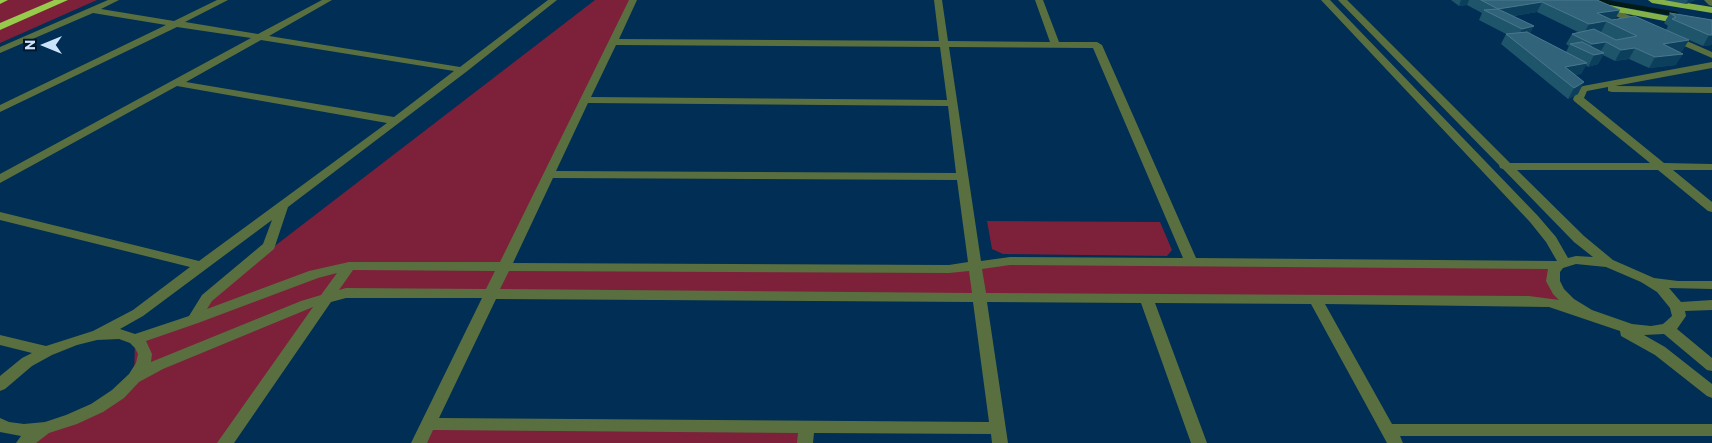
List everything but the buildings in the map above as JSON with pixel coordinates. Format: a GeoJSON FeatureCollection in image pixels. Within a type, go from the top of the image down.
{"type":"FeatureCollection","features":[{"type":"Feature","properties":{"kind":"highway"},"geometry":{"type":"LineString","coordinates":[[0,1],[4,0]]}},
{"type":"Feature","properties":{"kind":"highway"},"geometry":{"type":"LineString","coordinates":[[0,27],[63,0]]}},
{"type":"Feature","properties":{"kind":"main road"},"geometry":{"type":"LineString","coordinates":[[1652,0],[1712,10]]}},
{"type":"Feature","properties":{"kind":"main road"},"geometry":{"type":"LineString","coordinates":[[1598,6],[1712,27]]}},
{"type":"Feature","properties":{"kind":"street"},"geometry":{"type":"LineString","coordinates":[[0,50],[115,0]]}},
{"type":"Feature","properties":{"kind":"street"},"geometry":{"type":"LineString","coordinates":[[0,109],[224,0]]}},
{"type":"Feature","properties":{"kind":"street"},"geometry":{"type":"LineString","coordinates":[[0,179],[328,0]]}},
{"type":"Feature","properties":{"kind":"street"},"geometry":{"type":"LineString","coordinates":[[97,335],[138,313],[202,266],[396,121],[553,0]]}},
{"type":"Feature","properties":{"kind":"street"},"geometry":{"type":"LineString","coordinates":[[420,443],[584,100],[634,0]]}},
{"type":"Feature","properties":{"kind":"street"},"geometry":{"type":"LineString","coordinates":[[429,424],[806,435],[999,436],[938,0]]}},
{"type":"Feature","properties":{"kind":"street"},"geometry":{"type":"LineString","coordinates":[[1039,0],[1055,44]]}},
{"type":"Feature","properties":{"kind":"street"},"geometry":{"type":"LineString","coordinates":[[1325,0],[1534,219],[1551,240],[1561,264]]}},
{"type":"Feature","properties":{"kind":"street"},"geometry":{"type":"LineString","coordinates":[[1342,0],[1578,240],[1608,263],[1650,282],[1666,294],[1677,307],[1679,316],[1675,324],[1666,329],[1651,331],[1608,323]]}},
{"type":"Feature","properties":{"kind":"street"},"geometry":{"type":"LineString","coordinates":[[1708,0],[1712,2]]}},
{"type":"Feature","properties":{"kind":"street"},"geometry":{"type":"LineString","coordinates":[[1598,6],[1648,27]]}},
{"type":"Feature","properties":{"kind":"street"},"geometry":{"type":"LineString","coordinates":[[91,10],[463,70]]}},
{"type":"Feature","properties":{"kind":"street"},"geometry":{"type":"LineString","coordinates":[[1665,35],[1712,56]]}},
{"type":"Feature","properties":{"kind":"street"},"geometry":{"type":"LineString","coordinates":[[613,42],[944,43],[1097,46],[1191,262]]}},
{"type":"Feature","properties":{"kind":"street"},"geometry":{"type":"LineString","coordinates":[[1372,49],[1391,49]]}},
{"type":"Feature","properties":{"kind":"street"},"geometry":{"type":"LineString","coordinates":[[1581,94],[1712,65]]}},
{"type":"Feature","properties":{"kind":"street"},"geometry":{"type":"LineString","coordinates":[[176,83],[396,121]]}},
{"type":"Feature","properties":{"kind":"street"},"geometry":{"type":"LineString","coordinates":[[1581,94],[1712,90]]}},
{"type":"Feature","properties":{"kind":"street"},"geometry":{"type":"LineString","coordinates":[[1581,94],[1662,167],[1712,208]]}},
{"type":"Feature","properties":{"kind":"street"},"geometry":{"type":"LineString","coordinates":[[584,100],[953,103]]}},
{"type":"Feature","properties":{"kind":"street"},"geometry":{"type":"LineString","coordinates":[[1504,166],[1712,167]]}},
{"type":"Feature","properties":{"kind":"street"},"geometry":{"type":"LineString","coordinates":[[550,174],[963,177]]}},
{"type":"Feature","properties":{"kind":"street"},"geometry":{"type":"LineString","coordinates":[[193,320],[208,298],[269,246],[283,205]]}},
{"type":"Feature","properties":{"kind":"street"},"geometry":{"type":"LineString","coordinates":[[0,216],[202,266]]}},
{"type":"Feature","properties":{"kind":"street"},"geometry":{"type":"LineString","coordinates":[[135,339],[193,320],[314,274],[349,266],[949,269],[1010,261],[1561,264],[1576,260],[1608,263]]}},
{"type":"Feature","properties":{"kind":"street"},"geometry":{"type":"LineString","coordinates":[[1561,264],[1553,272],[1553,281],[1558,291],[1569,302],[1660,351],[1712,392]]}},
{"type":"Feature","properties":{"kind":"street"},"geometry":{"type":"LineString","coordinates":[[225,443],[349,266]]}},
{"type":"Feature","properties":{"kind":"street"},"geometry":{"type":"LineString","coordinates":[[1650,282],[1678,285],[1712,285]]}},
{"type":"Feature","properties":{"kind":"street"},"geometry":{"type":"LineString","coordinates":[[134,378],[177,355],[329,296],[346,293],[948,299],[979,297],[1529,301],[1556,304],[1587,313]]}},
{"type":"Feature","properties":{"kind":"street"},"geometry":{"type":"LineString","coordinates":[[1146,298],[1199,443]]}},
{"type":"Feature","properties":{"kind":"street"},"geometry":{"type":"LineString","coordinates":[[1315,299],[1392,436],[1586,437],[1712,430]]}},
{"type":"Feature","properties":{"kind":"street"},"geometry":{"type":"LineString","coordinates":[[1677,307],[1712,305]]}},
{"type":"Feature","properties":{"kind":"street"},"geometry":{"type":"LineString","coordinates":[[1666,329],[1712,366]]}},
{"type":"Feature","properties":{"kind":"street"},"geometry":{"type":"LineString","coordinates":[[0,386],[27,362],[47,351],[73,341],[97,335],[119,334],[135,339],[142,345],[145,354],[143,364],[134,378],[118,394],[97,408],[71,420],[45,428],[24,430],[6,428],[0,424]]}},
{"type":"Feature","properties":{"kind":"street"},"geometry":{"type":"LineString","coordinates":[[0,340],[47,351]]}},
{"type":"Feature","properties":{"kind":"street"},"geometry":{"type":"LineString","coordinates":[[24,443],[45,428]]}},
{"type":"Feature","properties":{"kind":"shaded area"},"geometry":{"type":"Polygon","coordinates":[[[0,0],[97,0],[0,43],[0,0]]]}},
{"type":"Feature","properties":{"kind":"shaded area"},"geometry":{"type":"Polygon","coordinates":[[[595,0],[634,0],[504,267],[949,269],[1010,261],[1558,265],[1553,281],[1577,310],[1549,302],[334,295],[226,443],[27,443],[97,408],[134,378],[135,339],[182,324],[207,298],[595,0]]]}},
{"type":"Feature","properties":{"kind":"shaded area"},"geometry":{"type":"Polygon","coordinates":[[[987,221],[1160,222],[1172,250],[1167,256],[1003,254],[992,249],[987,221]]]}},
{"type":"Feature","properties":{"kind":"shaded area"},"geometry":{"type":"Polygon","coordinates":[[[429,424],[806,427],[805,443],[419,443],[429,424]]]}},
{"type":"Feature","properties":{"kind":"waterway"},"geometry":{"type":"LineString","coordinates":[[1594,0],[1676,14]]}}]}
